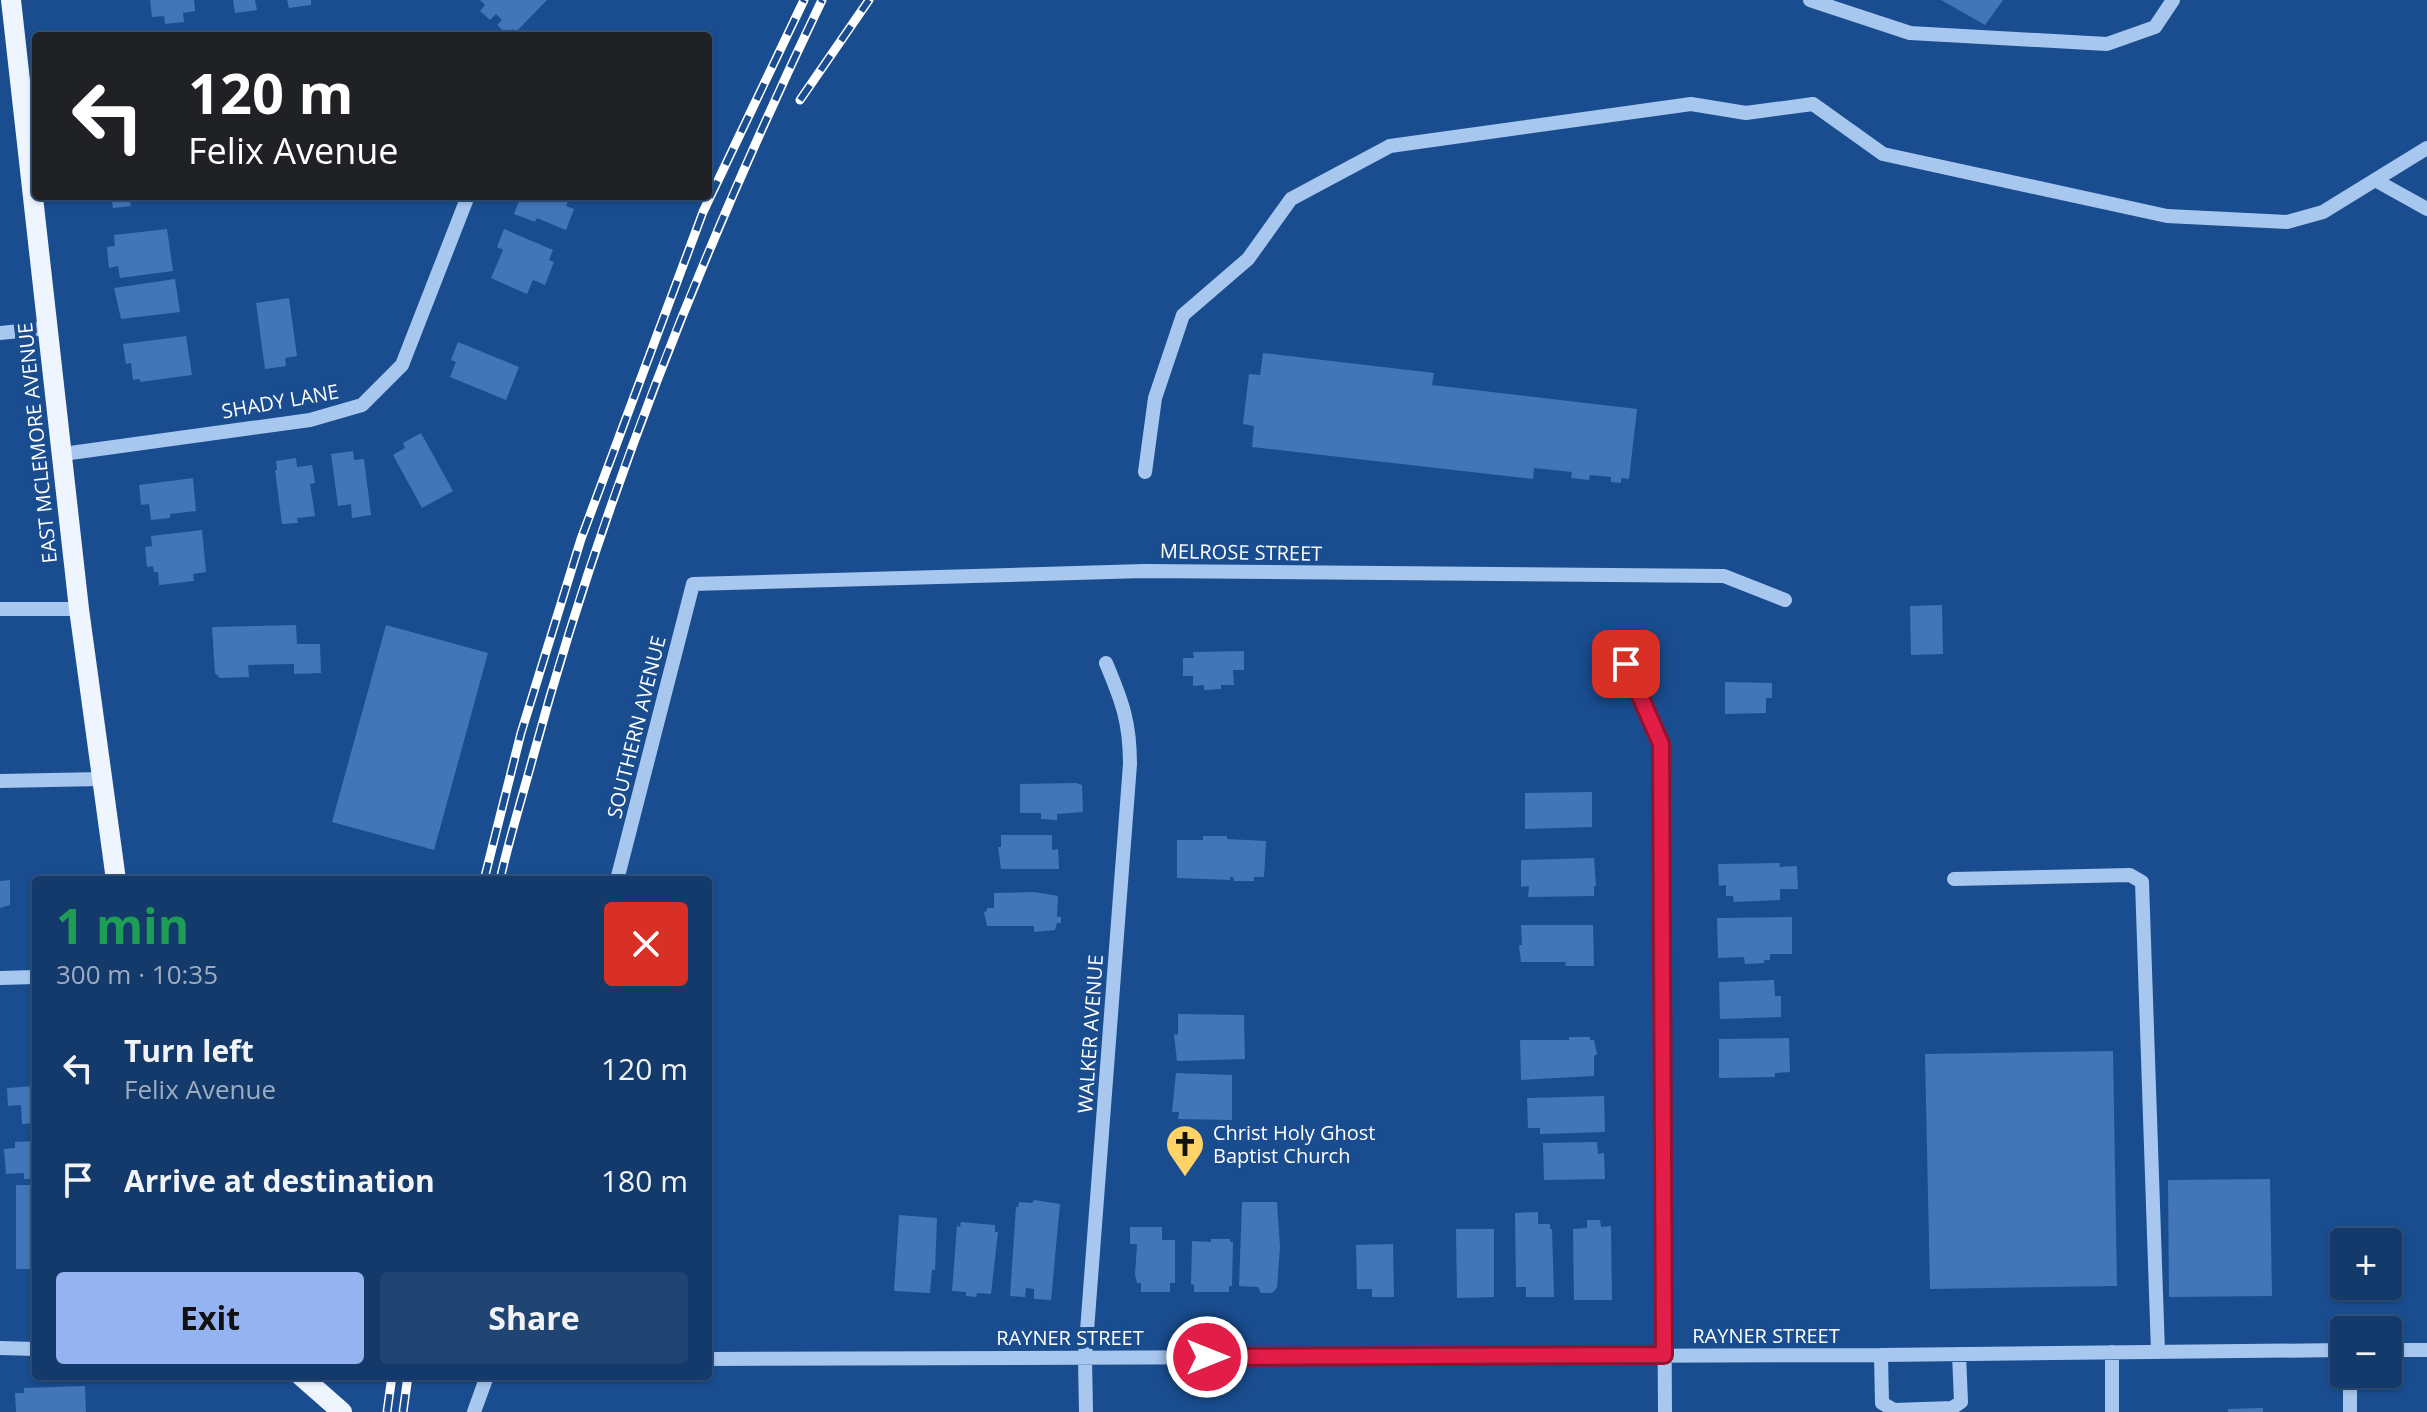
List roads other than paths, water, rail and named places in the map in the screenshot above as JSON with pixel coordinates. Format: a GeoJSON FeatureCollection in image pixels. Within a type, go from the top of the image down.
{"type":"FeatureCollection","features":[{"type":"Feature","properties":{"kind":"main road","name":"EAST MCLEMORE AVENUE"},"geometry":{"type":"LineString","coordinates":[[11,0],[28,92],[32,139]]}},
{"type":"Feature","properties":{"kind":"main road","name":"EAST MCLEMORE AVENUE"},"geometry":{"type":"LineString","coordinates":[[37,200],[79,609],[115,876]]}},
{"type":"Feature","properties":{"kind":"main road"},"geometry":{"type":"LineString","coordinates":[[306,1380],[342,1412]]}},
{"type":"Feature","properties":{"kind":"street"},"geometry":{"type":"LineString","coordinates":[[1810,0],[1910,33],[2107,44],[2155,27],[2173,0]]}},
{"type":"Feature","properties":{"kind":"street"},"geometry":{"type":"LineString","coordinates":[[1145,472],[1155,398],[1183,315],[1248,259],[1291,199],[1390,146],[1691,104],[1746,113],[1813,104],[1883,154],[2167,216],[2287,222],[2323,212],[2427,148]]}},
{"type":"Feature","properties":{"kind":"street"},"geometry":{"type":"LineString","coordinates":[[2375,180],[2427,209]]}},
{"type":"Feature","properties":{"kind":"street","name":"SHADY LANE"},"geometry":{"type":"LineString","coordinates":[[63,454],[310,420],[362,405],[402,365],[466,200]]}},
{"type":"Feature","properties":{"kind":"street"},"geometry":{"type":"LineString","coordinates":[[0,333],[48,328]]}},
{"type":"Feature","properties":{"kind":"street","name":"MELROSE STREET"},"geometry":{"type":"LineString","coordinates":[[693,584],[1144,571],[1724,576],[1785,600]]}},
{"type":"Feature","properties":{"kind":"street","name":"SOUTHERN AVENUE"},"geometry":{"type":"LineString","coordinates":[[618,876],[693,584]]}},
{"type":"Feature","properties":{"kind":"street"},"geometry":{"type":"LineString","coordinates":[[0,609],[79,609]]}},
{"type":"Feature","properties":{"kind":"street","name":"WALKER AVENUE"},"geometry":{"type":"LineString","coordinates":[[1086,1412],[1085,1357],[1130,764],[1130,735],[1125,706],[1106,663]]}},
{"type":"Feature","properties":{"kind":"street"},"geometry":{"type":"LineString","coordinates":[[1626,664],[1661,744],[1665,1412]]}},
{"type":"Feature","properties":{"kind":"street"},"geometry":{"type":"LineString","coordinates":[[0,781],[102,779]]}},
{"type":"Feature","properties":{"kind":"street"},"geometry":{"type":"LineString","coordinates":[[1954,879],[2130,875],[2142,882],[2158,1352]]}},
{"type":"Feature","properties":{"kind":"street"},"geometry":{"type":"LineString","coordinates":[[0,978],[32,977]]}},
{"type":"Feature","properties":{"kind":"street"},"geometry":{"type":"LineString","coordinates":[[0,1348],[32,1349]]}},
{"type":"Feature","properties":{"kind":"street","name":"RAYNER STREET"},"geometry":{"type":"LineString","coordinates":[[712,1359],[2330,1350]]}},
{"type":"Feature","properties":{"kind":"street"},"geometry":{"type":"LineString","coordinates":[[2402,1350],[2427,1350]]}},
{"type":"Feature","properties":{"kind":"street"},"geometry":{"type":"LineString","coordinates":[[2112,1352],[2112,1412]]}},
{"type":"Feature","properties":{"kind":"street"},"geometry":{"type":"LineString","coordinates":[[1881,1355],[1882,1403],[1894,1410],[1952,1408],[1961,1402],[1959,1354]]}},
{"type":"Feature","properties":{"kind":"street"},"geometry":{"type":"LineString","coordinates":[[474,1412],[486,1380]]}},
{"type":"Feature","properties":{"kind":"street"},"geometry":{"type":"LineString","coordinates":[[2350,1388],[2350,1412]]}},
{"type":"Feature","properties":{"kind":"railway"},"geometry":{"type":"LineString","coordinates":[[712,193],[804,0]]}},
{"type":"Feature","properties":{"kind":"railway"},"geometry":{"type":"LineString","coordinates":[[501,876],[561,659],[625,467],[660,372],[737,184],[822,0]]}},
{"type":"Feature","properties":{"kind":"railway"},"geometry":{"type":"LineString","coordinates":[[800,100],[869,0]]}},
{"type":"Feature","properties":{"kind":"railway"},"geometry":{"type":"LineString","coordinates":[[485,876],[521,733],[581,539],[709,200]]}},
{"type":"Feature","properties":{"kind":"railway"},"geometry":{"type":"LineString","coordinates":[[387,1412],[391,1380]]}},
{"type":"Feature","properties":{"kind":"railway"},"geometry":{"type":"LineString","coordinates":[[403,1412],[407,1380]]}},
{"type":"Feature","properties":{"kind":"place","name":"Christ Holy Ghost Baptist Church"},"geometry":{"type":"Point","coordinates":[1185,1178]}}]}
